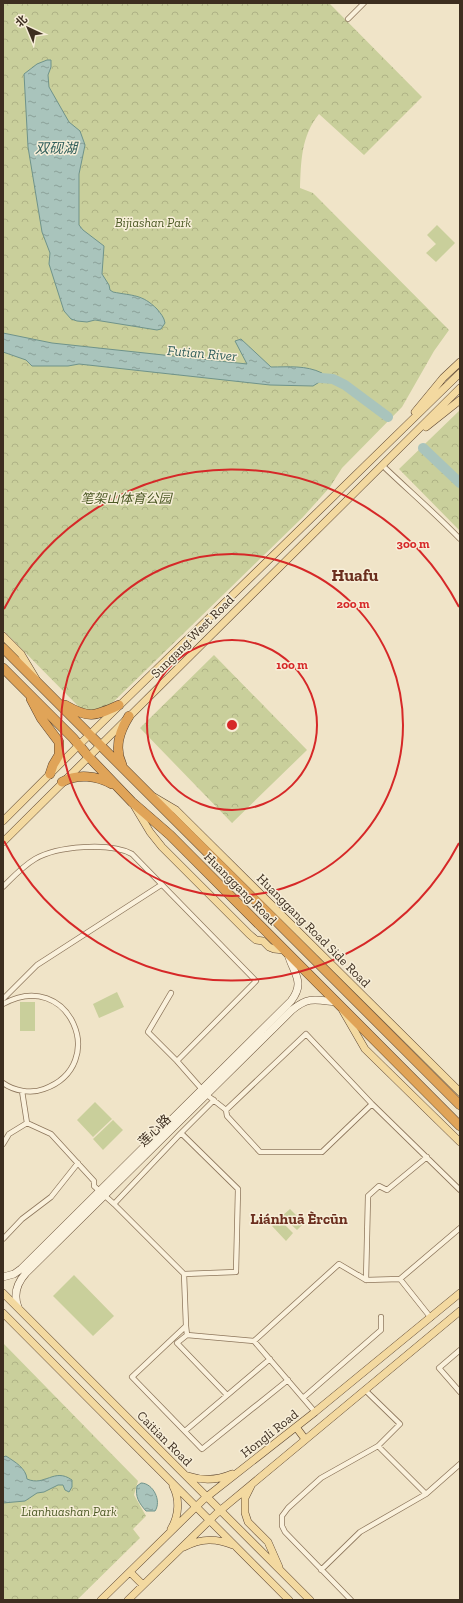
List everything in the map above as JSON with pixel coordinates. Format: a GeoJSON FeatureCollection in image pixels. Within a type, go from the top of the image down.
{"type":"FeatureCollection","features":[{"type":"Feature","properties":{"kind":"highway","name":"Huanggang Road"},"geometry":{"type":"LineString","coordinates":[[3,648],[460,1105]]}},
{"type":"Feature","properties":{"kind":"highway","name":"Huanggang Road"},"geometry":{"type":"LineString","coordinates":[[5,671],[79,745],[132,802],[170,835],[460,1126]]}},
{"type":"Feature","properties":{"kind":"highway"},"geometry":{"type":"LineString","coordinates":[[29,694],[41,718],[59,742],[59,755],[50,774]]}},
{"type":"Feature","properties":{"kind":"highway"},"geometry":{"type":"LineString","coordinates":[[56,701],[78,712],[92,715],[103,713],[119,705]]}},
{"type":"Feature","properties":{"kind":"highway"},"geometry":{"type":"LineString","coordinates":[[124,768],[118,754],[118,744],[119,734],[129,716]]}},
{"type":"Feature","properties":{"kind":"highway"},"geometry":{"type":"LineString","coordinates":[[62,782],[75,777],[88,777],[102,779],[118,787]]}},
{"type":"Feature","properties":{"kind":"main road","name":"Sungang West Road"},"geometry":{"type":"LineString","coordinates":[[391,440],[433,390],[460,362]]}},
{"type":"Feature","properties":{"kind":"main road","name":"Sungang West Road"},"geometry":{"type":"LineString","coordinates":[[3,822],[119,705],[460,373]]}},
{"type":"Feature","properties":{"kind":"main road","name":"Sungang West Road"},"geometry":{"type":"LineString","coordinates":[[3,842],[458,390]]}},
{"type":"Feature","properties":{"kind":"main road","name":"Sungang West Road"},"geometry":{"type":"LineString","coordinates":[[399,448],[460,400]]}},
{"type":"Feature","properties":{"kind":"main road"},"geometry":{"type":"LineString","coordinates":[[363,467],[371,476]]}},
{"type":"Feature","properties":{"kind":"main road"},"geometry":{"type":"LineString","coordinates":[[3,636],[26,660],[38,683]]}},
{"type":"Feature","properties":{"kind":"main road","name":"Huanggang Road Side Road"},"geometry":{"type":"LineString","coordinates":[[147,791],[176,810],[460,1092]]}},
{"type":"Feature","properties":{"kind":"main road"},"geometry":{"type":"LineString","coordinates":[[132,802],[150,832],[162,847],[249,934],[256,940],[263,941],[269,947],[286,952]]}},
{"type":"Feature","properties":{"kind":"main road","name":"莲心路"},"geometry":{"type":"LineString","coordinates":[[205,1093],[295,997],[299,986],[298,980],[286,952]]}},
{"type":"Feature","properties":{"kind":"main road","name":"莲心路"},"geometry":{"type":"LineString","coordinates":[[3,1277],[12,1275],[19,1271],[298,1005],[304,1001],[312,1000],[338,1004]]}},
{"type":"Feature","properties":{"kind":"main road"},"geometry":{"type":"LineString","coordinates":[[338,1004],[365,1049],[460,1142]]}},
{"type":"Feature","properties":{"kind":"main road","name":"莲心路"},"geometry":{"type":"LineString","coordinates":[[18,1308],[16,1302],[16,1292],[21,1279],[102,1193]]}},
{"type":"Feature","properties":{"kind":"main road","name":"Caitian Road"},"geometry":{"type":"LineString","coordinates":[[3,1292],[310,1600]]}},
{"type":"Feature","properties":{"kind":"main road","name":"Hongli Road"},"geometry":{"type":"LineString","coordinates":[[101,1600],[207,1497],[296,1428],[460,1293]]}},
{"type":"Feature","properties":{"kind":"main road","name":"Hongli Road"},"geometry":{"type":"LineString","coordinates":[[128,1600],[220,1510],[460,1311]]}},
{"type":"Feature","properties":{"kind":"main road","name":"Caitian Road"},"geometry":{"type":"LineString","coordinates":[[3,1313],[289,1600]]}},
{"type":"Feature","properties":{"kind":"main road"},"geometry":{"type":"LineString","coordinates":[[296,1428],[305,1439]]}},
{"type":"Feature","properties":{"kind":"main road"},"geometry":{"type":"LineString","coordinates":[[186,1476],[201,1479],[216,1479],[235,1473],[248,1465]]}},
{"type":"Feature","properties":{"kind":"main road"},"geometry":{"type":"LineString","coordinates":[[262,1475],[249,1489],[245,1498],[245,1513],[248,1522],[268,1542],[274,1553],[279,1569]]}},
{"type":"Feature","properties":{"kind":"main road"},"geometry":{"type":"LineString","coordinates":[[166,1536],[175,1521],[178,1507],[178,1499],[170,1480]]}},
{"type":"Feature","properties":{"kind":"main road"},"geometry":{"type":"LineString","coordinates":[[174,1554],[189,1544],[204,1540],[219,1541],[236,1547]]}},
{"type":"Feature","properties":{"kind":"main road"},"geometry":{"type":"LineString","coordinates":[[130,1572],[143,1585]]}},
{"type":"Feature","properties":{"kind":"street"},"geometry":{"type":"LineString","coordinates":[[348,19],[364,3]]}},
{"type":"Feature","properties":{"kind":"street"},"geometry":{"type":"LineString","coordinates":[[382,465],[408,490],[420,499],[460,539]]}},
{"type":"Feature","properties":{"kind":"street"},"geometry":{"type":"LineString","coordinates":[[3,887],[36,859],[59,851],[82,848],[114,847],[132,854],[256,982],[177,1061]]}},
{"type":"Feature","properties":{"kind":"street"},"geometry":{"type":"LineString","coordinates":[[3,999],[37,965],[161,885]]}},
{"type":"Feature","properties":{"kind":"street"},"geometry":{"type":"LineString","coordinates":[[171,993],[148,1032],[177,1061],[205,1093],[226,1110],[227,1116],[260,1152],[322,1152],[372,1104]]}},
{"type":"Feature","properties":{"kind":"street"},"geometry":{"type":"LineString","coordinates":[[3,1004],[14,998],[29,995],[45,997],[59,1004],[70,1016],[77,1030],[79,1046],[75,1062],[66,1075],[54,1086],[38,1091],[22,1091],[7,1086],[3,1083]]}},
{"type":"Feature","properties":{"kind":"street"},"geometry":{"type":"LineString","coordinates":[[226,1110],[306,1034],[372,1104],[460,1190]]}},
{"type":"Feature","properties":{"kind":"street"},"geometry":{"type":"LineString","coordinates":[[22,1091],[27,1123]]}},
{"type":"Feature","properties":{"kind":"street"},"geometry":{"type":"LineString","coordinates":[[114,1204],[214,1100]]}},
{"type":"Feature","properties":{"kind":"street"},"geometry":{"type":"LineString","coordinates":[[3,1144],[9,1134],[27,1123]]}},
{"type":"Feature","properties":{"kind":"street"},"geometry":{"type":"LineString","coordinates":[[27,1123],[51,1134],[94,1181],[94,1186],[184,1274],[187,1335]]}},
{"type":"Feature","properties":{"kind":"street"},"geometry":{"type":"LineString","coordinates":[[181,1133],[238,1189],[236,1272],[184,1274]]}},
{"type":"Feature","properties":{"kind":"street"},"geometry":{"type":"LineString","coordinates":[[366,1280],[368,1196],[378,1186],[387,1190],[427,1157]]}},
{"type":"Feature","properties":{"kind":"street"},"geometry":{"type":"LineString","coordinates":[[3,1239],[22,1219],[51,1197],[78,1163]]}},
{"type":"Feature","properties":{"kind":"street"},"geometry":{"type":"LineString","coordinates":[[254,1341],[339,1264],[366,1280],[400,1279],[460,1228]]}},
{"type":"Feature","properties":{"kind":"street"},"geometry":{"type":"LineString","coordinates":[[358,1275],[366,1280]]}},
{"type":"Feature","properties":{"kind":"street"},"geometry":{"type":"LineString","coordinates":[[400,1279],[431,1318]]}},
{"type":"Feature","properties":{"kind":"street"},"geometry":{"type":"LineString","coordinates":[[303,1398],[381,1330],[381,1316]]}},
{"type":"Feature","properties":{"kind":"street"},"geometry":{"type":"LineString","coordinates":[[186,1326],[132,1377],[202,1449],[288,1380]]}},
{"type":"Feature","properties":{"kind":"street"},"geometry":{"type":"LineString","coordinates":[[227,1395],[177,1344],[187,1335],[254,1341],[315,1412]]}},
{"type":"Feature","properties":{"kind":"street"},"geometry":{"type":"LineString","coordinates":[[460,1350],[439,1368],[460,1392]]}},
{"type":"Feature","properties":{"kind":"street"},"geometry":{"type":"LineString","coordinates":[[185,1431],[270,1359]]}},
{"type":"Feature","properties":{"kind":"street"},"geometry":{"type":"LineString","coordinates":[[351,1600],[285,1532],[282,1526],[282,1516],[288,1508],[321,1478],[378,1446],[400,1424],[365,1390]]}},
{"type":"Feature","properties":{"kind":"street"},"geometry":{"type":"LineString","coordinates":[[378,1446],[426,1494]]}},
{"type":"Feature","properties":{"kind":"street"},"geometry":{"type":"LineString","coordinates":[[322,1570],[360,1532],[426,1494],[460,1464]]}},
{"type":"Feature","properties":{"kind":"green space","name":"Bijiashan Park"},"geometry":{"type":"Polygon","coordinates":[[[3,3],[329,3],[422,97],[364,155],[319,114],[313,122],[305,140],[300,188],[313,193],[449,330],[434,351],[402,407],[342,468],[330,487],[303,517],[108,707],[96,713],[79,707],[3,630],[3,3]]]}},
{"type":"Feature","properties":{"kind":"green space"},"geometry":{"type":"Polygon","coordinates":[[[437,225],[455,243],[436,262],[426,253],[436,244],[427,235],[437,225]]]}},
{"type":"Feature","properties":{"kind":"green space"},"geometry":{"type":"Polygon","coordinates":[[[460,410],[460,531],[399,469],[460,410]]]}},
{"type":"Feature","properties":{"kind":"green space"},"geometry":{"type":"Polygon","coordinates":[[[214,655],[307,750],[232,823],[140,728],[214,655]]]}},
{"type":"Feature","properties":{"kind":"green space"},"geometry":{"type":"Polygon","coordinates":[[[117,992],[124,1007],[99,1018],[93,1004],[117,992]]]}},
{"type":"Feature","properties":{"kind":"green space"},"geometry":{"type":"Polygon","coordinates":[[[20,1002],[35,1002],[35,1031],[20,1031],[20,1002]]]}},
{"type":"Feature","properties":{"kind":"green space"},"geometry":{"type":"Polygon","coordinates":[[[95,1102],[112,1119],[93,1137],[77,1120],[95,1102]]]}},
{"type":"Feature","properties":{"kind":"green space"},"geometry":{"type":"Polygon","coordinates":[[[113,1120],[123,1130],[103,1150],[93,1139],[113,1120]]]}},
{"type":"Feature","properties":{"kind":"green space"},"geometry":{"type":"Polygon","coordinates":[[[290,1209],[304,1223],[297,1230],[282,1216],[290,1209]]]}},
{"type":"Feature","properties":{"kind":"green space"},"geometry":{"type":"Polygon","coordinates":[[[279,1219],[293,1233],[286,1241],[272,1226],[279,1219]]]}},
{"type":"Feature","properties":{"kind":"green space"},"geometry":{"type":"Polygon","coordinates":[[[74,1275],[114,1316],[93,1336],[53,1296],[74,1275]]]}},
{"type":"Feature","properties":{"kind":"green space","name":"Lianhuashan Park"},"geometry":{"type":"Polygon","coordinates":[[[3,1343],[138,1481],[134,1495],[146,1516],[133,1529],[140,1538],[77,1600],[3,1600],[3,1343]]]}},
{"type":"Feature","properties":{"kind":"water","name":"双砚湖"},"geometry":{"type":"Polygon","coordinates":[[[51,60],[51,67],[48,75],[49,87],[69,122],[80,131],[85,145],[79,174],[79,225],[83,230],[104,246],[102,274],[109,285],[110,290],[113,292],[137,296],[152,304],[164,319],[165,323],[161,329],[157,330],[95,320],[87,322],[77,321],[71,319],[64,311],[49,264],[50,253],[42,232],[28,147],[24,74],[37,64],[51,60]]]}},
{"type":"Feature","properties":{"kind":"water"},"geometry":{"type":"Polygon","coordinates":[[[3,333],[52,343],[247,364],[235,341],[241,339],[271,367],[297,367],[316,370],[322,373],[321,381],[313,386],[270,385],[79,364],[68,366],[32,366],[26,360],[3,352],[3,333]]]}},
{"type":"Feature","properties":{"kind":"water"},"geometry":{"type":"Polygon","coordinates":[[[6,1456],[22,1468],[27,1479],[39,1481],[60,1475],[72,1480],[72,1487],[69,1492],[65,1490],[63,1485],[58,1485],[44,1492],[37,1493],[25,1501],[3,1503],[3,1457],[6,1456]]]}},
{"type":"Feature","properties":{"kind":"water"},"geometry":{"type":"Polygon","coordinates":[[[141,1483],[149,1486],[155,1493],[157,1498],[157,1507],[155,1511],[146,1511],[137,1497],[137,1486],[141,1483]]]}},
{"type":"Feature","properties":{"kind":"waterway","name":"Futian River"},"geometry":{"type":"LineString","coordinates":[[309,377],[333,379],[345,385],[388,417]]}},
{"type":"Feature","properties":{"kind":"waterway","name":"Futian River"},"geometry":{"type":"LineString","coordinates":[[423,448],[460,483]]}},
{"type":"Feature","properties":{"kind":"district","name":"Huafu"},"geometry":{"type":"Point","coordinates":[355,575]}},
{"type":"Feature","properties":{"kind":"district","name":"Liánhuā Èrcūn"},"geometry":{"type":"Point","coordinates":[299,1219]}},
{"type":"Feature","properties":{"kind":"park label","name":"笔架山体育公园"},"geometry":{"type":"Point","coordinates":[126,498]}}]}
